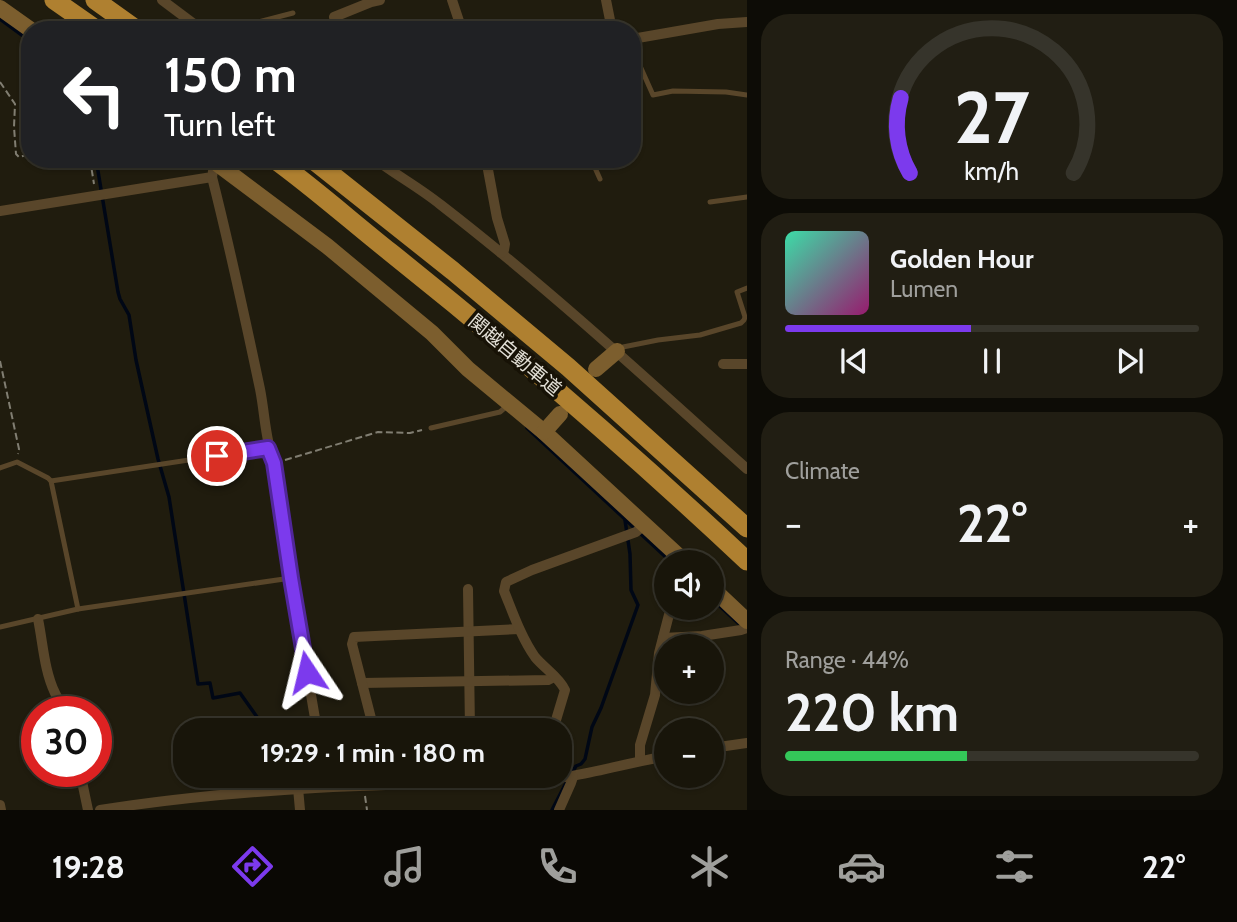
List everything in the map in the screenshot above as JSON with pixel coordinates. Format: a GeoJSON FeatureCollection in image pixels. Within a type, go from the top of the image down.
{"type":"FeatureCollection","features":[{"type":"Feature","properties":{"kind":"highway"},"geometry":{"type":"LineString","coordinates":[[54,0],[84,21]]}},
{"type":"Feature","properties":{"kind":"highway"},"geometry":{"type":"LineString","coordinates":[[95,0],[124,21]]}},
{"type":"Feature","properties":{"kind":"highway","name":"関越自動車道"},"geometry":{"type":"LineString","coordinates":[[285,168],[552,385],[747,561]]}},
{"type":"Feature","properties":{"kind":"highway","name":"関越自動車道"},"geometry":{"type":"LineString","coordinates":[[323,168],[568,367],[747,528]]}},
{"type":"Feature","properties":{"kind":"street"},"geometry":{"type":"LineString","coordinates":[[162,0],[190,21]]}},
{"type":"Feature","properties":{"kind":"street"},"geometry":{"type":"LineString","coordinates":[[334,17],[366,2],[380,0]]}},
{"type":"Feature","properties":{"kind":"street"},"geometry":{"type":"LineString","coordinates":[[452,0],[459,21]]}},
{"type":"Feature","properties":{"kind":"street"},"geometry":{"type":"LineString","coordinates":[[606,0],[610,21]]}},
{"type":"Feature","properties":{"kind":"street"},"geometry":{"type":"LineString","coordinates":[[0,8],[21,23]]}},
{"type":"Feature","properties":{"kind":"street"},"geometry":{"type":"LineString","coordinates":[[641,37],[718,24],[747,22]]}},
{"type":"Feature","properties":{"kind":"street"},"geometry":{"type":"LineString","coordinates":[[0,211],[96,196],[205,168]]}},
{"type":"Feature","properties":{"kind":"street"},"geometry":{"type":"LineString","coordinates":[[213,168],[264,407],[268,448],[274,463],[315,718]]}},
{"type":"Feature","properties":{"kind":"street"},"geometry":{"type":"LineString","coordinates":[[216,168],[327,246],[422,324],[468,369],[544,432],[672,550]]}},
{"type":"Feature","properties":{"kind":"street"},"geometry":{"type":"LineString","coordinates":[[388,168],[501,253],[617,351],[747,469]]}},
{"type":"Feature","properties":{"kind":"street"},"geometry":{"type":"LineString","coordinates":[[487,168],[505,244],[501,253]]}},
{"type":"Feature","properties":{"kind":"street"},"geometry":{"type":"LineString","coordinates":[[596,369],[617,351]]}},
{"type":"Feature","properties":{"kind":"street"},"geometry":{"type":"LineString","coordinates":[[723,364],[747,364]]}},
{"type":"Feature","properties":{"kind":"street"},"geometry":{"type":"LineString","coordinates":[[544,432],[560,414]]}},
{"type":"Feature","properties":{"kind":"street"},"geometry":{"type":"LineString","coordinates":[[557,718],[565,692],[562,684],[534,655],[519,629],[504,591],[506,582],[636,532],[645,524]]}},
{"type":"Feature","properties":{"kind":"street"},"geometry":{"type":"LineString","coordinates":[[468,589],[470,718]]}},
{"type":"Feature","properties":{"kind":"street"},"geometry":{"type":"LineString","coordinates":[[724,599],[747,621]]}},
{"type":"Feature","properties":{"kind":"street"},"geometry":{"type":"LineString","coordinates":[[38,619],[46,663],[57,696]]}},
{"type":"Feature","properties":{"kind":"street"},"geometry":{"type":"LineString","coordinates":[[715,634],[747,628]]}},
{"type":"Feature","properties":{"kind":"street"},"geometry":{"type":"LineString","coordinates":[[370,718],[352,644],[355,638],[519,629]]}},
{"type":"Feature","properties":{"kind":"street"},"geometry":{"type":"LineString","coordinates":[[362,683],[548,680],[554,677]]}},
{"type":"Feature","properties":{"kind":"street"},"geometry":{"type":"LineString","coordinates":[[640,761],[640,745],[654,695]]}},
{"type":"Feature","properties":{"kind":"street"},"geometry":{"type":"LineString","coordinates":[[724,746],[747,743]]}},
{"type":"Feature","properties":{"kind":"street"},"geometry":{"type":"LineString","coordinates":[[572,777],[654,758]]}},
{"type":"Feature","properties":{"kind":"street"},"geometry":{"type":"LineString","coordinates":[[83,787],[88,810]]}},
{"type":"Feature","properties":{"kind":"street"},"geometry":{"type":"LineString","coordinates":[[100,810],[298,788],[300,810]]}},
{"type":"Feature","properties":{"kind":"street"},"geometry":{"type":"LineString","coordinates":[[559,810],[569,788]]}},
{"type":"Feature","properties":{"kind":"lane"},"geometry":{"type":"LineString","coordinates":[[262,21],[293,13]]}},
{"type":"Feature","properties":{"kind":"lane"},"geometry":{"type":"LineString","coordinates":[[641,68],[653,95],[673,91],[747,95]]}},
{"type":"Feature","properties":{"kind":"lane"},"geometry":{"type":"LineString","coordinates":[[595,168],[600,179]]}},
{"type":"Feature","properties":{"kind":"lane"},"geometry":{"type":"LineString","coordinates":[[710,202],[747,197]]}},
{"type":"Feature","properties":{"kind":"lane"},"geometry":{"type":"LineString","coordinates":[[617,351],[623,347],[659,340],[700,335],[741,323],[745,317],[737,292],[747,288]]}},
{"type":"Feature","properties":{"kind":"lane"},"geometry":{"type":"LineString","coordinates":[[431,428],[500,412],[509,404]]}},
{"type":"Feature","properties":{"kind":"lane"},"geometry":{"type":"LineString","coordinates":[[51,481],[268,448]]}},
{"type":"Feature","properties":{"kind":"lane"},"geometry":{"type":"LineString","coordinates":[[0,468],[17,462],[51,481],[78,609]]}},
{"type":"Feature","properties":{"kind":"lane"},"geometry":{"type":"LineString","coordinates":[[0,627],[78,609],[291,578]]}},
{"type":"Feature","properties":{"kind":"path"},"geometry":{"type":"LineString","coordinates":[[0,82],[15,104],[13,127],[16,154],[21,157]]}},
{"type":"Feature","properties":{"kind":"path"},"geometry":{"type":"LineString","coordinates":[[91,168],[96,196]]}},
{"type":"Feature","properties":{"kind":"path"},"geometry":{"type":"LineString","coordinates":[[0,361],[19,449],[17,462]]}},
{"type":"Feature","properties":{"kind":"path"},"geometry":{"type":"LineString","coordinates":[[274,463],[378,432],[410,433],[431,428]]}},
{"type":"Feature","properties":{"kind":"path"},"geometry":{"type":"LineString","coordinates":[[364,788],[367,810]]}},
{"type":"Feature","properties":{"kind":"waterway"},"geometry":{"type":"LineString","coordinates":[[0,19],[21,34]]}},
{"type":"Feature","properties":{"kind":"waterway"},"geometry":{"type":"LineString","coordinates":[[97,168],[118,292],[129,315],[136,360],[169,497],[198,684],[210,683],[213,698],[240,693],[258,718]]}},
{"type":"Feature","properties":{"kind":"waterway"},"geometry":{"type":"LineString","coordinates":[[527,428],[658,550]]}},
{"type":"Feature","properties":{"kind":"waterway"},"geometry":{"type":"LineString","coordinates":[[572,772],[585,759],[592,727],[638,605],[631,590],[625,520]]}},
{"type":"Feature","properties":{"kind":"waterway"},"geometry":{"type":"LineString","coordinates":[[724,610],[738,623]]}},
{"type":"Feature","properties":{"kind":"waterway"},"geometry":{"type":"LineString","coordinates":[[552,810],[563,788]]}},
{"type":"Feature","properties":{"kind":"route"},"geometry":{"type":"LineString","coordinates":[[217,456],[268,448],[274,463],[307,672]]}}]}
